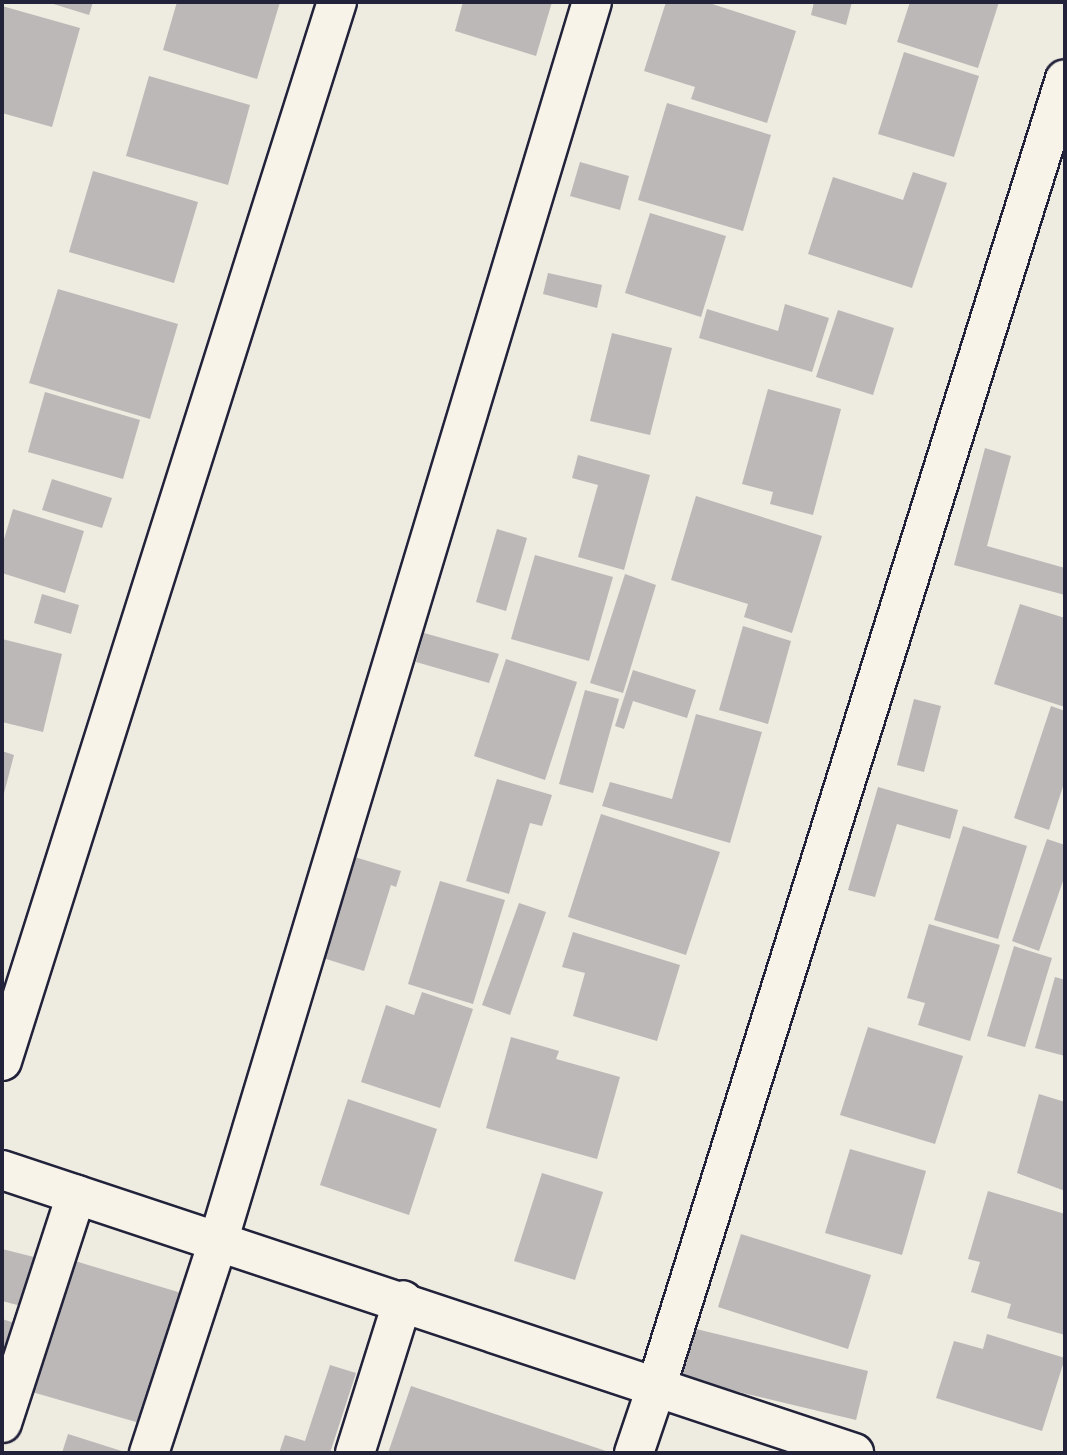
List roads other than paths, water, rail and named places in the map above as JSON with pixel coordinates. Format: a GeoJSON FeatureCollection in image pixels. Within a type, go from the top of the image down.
{"type":"FeatureCollection","features":[{"type":"Feature","properties":{"kind":"street"},"geometry":{"type":"LineString","coordinates":[[2,1061],[337,2]]}},
{"type":"Feature","properties":{"kind":"street"},"geometry":{"type":"LineString","coordinates":[[149,1453],[218,1241],[592,2]]}},
{"type":"Feature","properties":{"kind":"street"},"geometry":{"type":"LineString","coordinates":[[634,1453],[1065,79]]}},
{"type":"Feature","properties":{"kind":"street"},"geometry":{"type":"LineString","coordinates":[[2,1170],[403,1300],[656,1388],[786,1443],[854,1453]]}},
{"type":"Feature","properties":{"kind":"street"},"geometry":{"type":"LineString","coordinates":[[2,1423],[76,1195]]}},
{"type":"Feature","properties":{"kind":"street"},"geometry":{"type":"LineString","coordinates":[[355,1453],[403,1300]]}}]}
